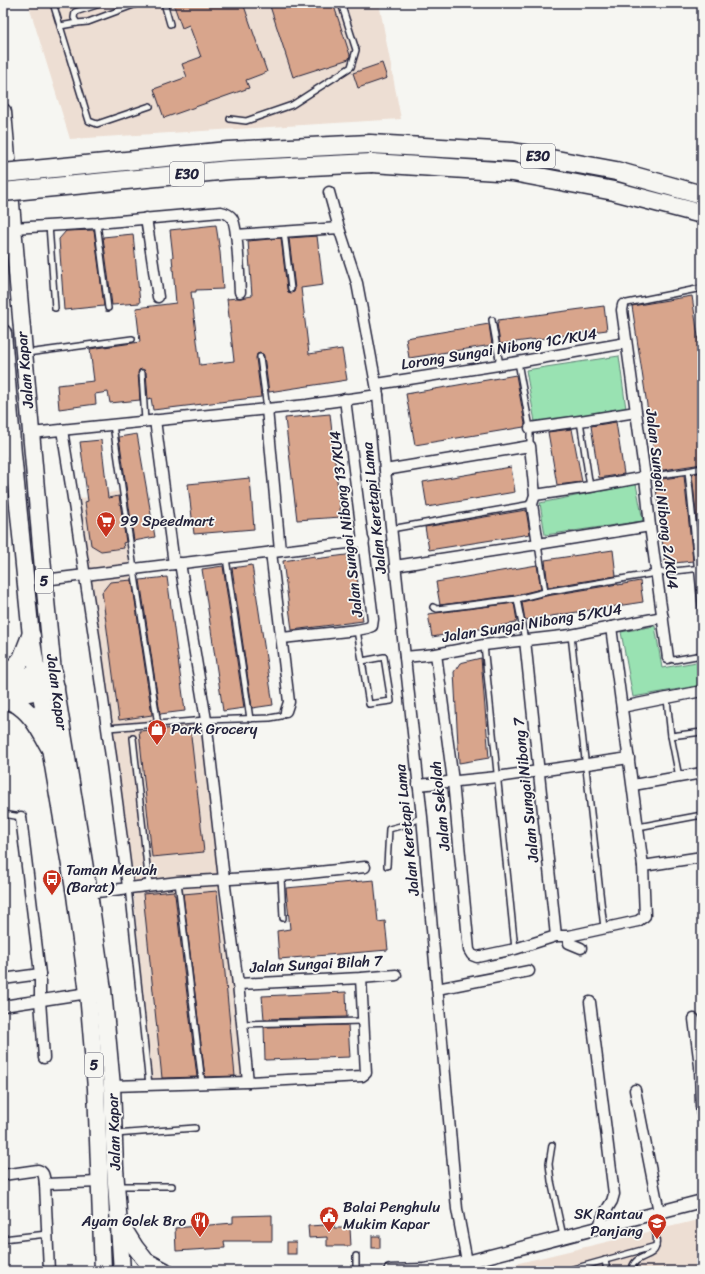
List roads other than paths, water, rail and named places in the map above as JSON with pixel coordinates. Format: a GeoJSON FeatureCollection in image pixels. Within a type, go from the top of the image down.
{"type":"FeatureCollection","features":[{"type":"Feature","properties":{"kind":"highway","name":"Jalan Kapar"},"geometry":{"type":"LineString","coordinates":[[3,112],[44,580],[46,681],[50,747],[74,888],[88,993],[96,1088],[103,1271]]}},
{"type":"Feature","properties":{"kind":"highway","name":"E30"},"geometry":{"type":"LineString","coordinates":[[3,173],[228,151],[370,144],[513,152],[616,171],[702,195]]}},
{"type":"Feature","properties":{"kind":"highway","name":"E30"},"geometry":{"type":"LineString","coordinates":[[3,192],[229,170],[372,163],[513,172],[614,191],[702,214]]}},
{"type":"Feature","properties":{"kind":"highway","name":"Jalan Kapar"},"geometry":{"type":"LineString","coordinates":[[3,333],[6,411],[31,636],[46,681],[89,893],[103,990],[112,1086],[122,1271]]}},
{"type":"Feature","properties":{"kind":"highway"},"geometry":{"type":"LineString","coordinates":[[3,680],[22,659],[31,636]]}},
{"type":"Feature","properties":{"kind":"highway"},"geometry":{"type":"LineString","coordinates":[[3,680],[46,681]]}},
{"type":"Feature","properties":{"kind":"highway"},"geometry":{"type":"LineString","coordinates":[[3,698],[46,681]]}},
{"type":"Feature","properties":{"kind":"highway"},"geometry":{"type":"LineString","coordinates":[[3,698],[20,705],[38,727],[50,747]]}},
{"type":"Feature","properties":{"kind":"highway"},"geometry":{"type":"LineString","coordinates":[[119,1222],[135,1247],[146,1260],[165,1271]]}},
{"type":"Feature","properties":{"kind":"street","name":"Jalan Keretapi Lama"},"geometry":{"type":"LineString","coordinates":[[329,192],[357,283],[377,384],[422,817],[457,1210],[468,1266]]}},
{"type":"Feature","properties":{"kind":"street"},"geometry":{"type":"LineString","coordinates":[[13,228],[97,223],[221,212],[228,214],[233,219],[236,234],[240,292]]}},
{"type":"Feature","properties":{"kind":"street"},"geometry":{"type":"LineString","coordinates":[[146,218],[158,297]]}},
{"type":"Feature","properties":{"kind":"street"},"geometry":{"type":"LineString","coordinates":[[236,234],[339,228]]}},
{"type":"Feature","properties":{"kind":"street","name":"Jalan Sungai Nibong 2/KU4"},"geometry":{"type":"LineString","coordinates":[[623,305],[622,310],[626,343],[668,658]]}},
{"type":"Feature","properties":{"kind":"street","name":"Lorong Sungai Nibong 1C/KU4"},"geometry":{"type":"LineString","coordinates":[[377,384],[500,365],[626,343]]}},
{"type":"Feature","properties":{"kind":"street"},"geometry":{"type":"LineString","coordinates":[[31,433],[267,409],[378,395]]}},
{"type":"Feature","properties":{"kind":"street","name":"Jalan Sungai Nibong 13/KU4"},"geometry":{"type":"LineString","coordinates":[[282,638],[368,628],[372,626],[374,619],[345,399]]}},
{"type":"Feature","properties":{"kind":"street"},"geometry":{"type":"LineString","coordinates":[[267,409],[282,638],[289,702],[286,712]]}},
{"type":"Feature","properties":{"kind":"street"},"geometry":{"type":"LineString","coordinates":[[530,428],[636,412]]}},
{"type":"Feature","properties":{"kind":"street"},"geometry":{"type":"LineString","coordinates":[[150,421],[206,720],[224,879],[238,984],[248,1082]]}},
{"type":"Feature","properties":{"kind":"street"},"geometry":{"type":"LineString","coordinates":[[62,430],[86,575],[108,728],[128,887]]}},
{"type":"Feature","properties":{"kind":"street"},"geometry":{"type":"LineString","coordinates":[[385,470],[530,446],[538,544]]}},
{"type":"Feature","properties":{"kind":"street"},"geometry":{"type":"LineString","coordinates":[[534,500],[590,487],[645,477]]}},
{"type":"Feature","properties":{"kind":"street"},"geometry":{"type":"LineString","coordinates":[[395,566],[650,526]]}},
{"type":"Feature","properties":{"kind":"street"},"geometry":{"type":"LineString","coordinates":[[44,580],[364,541]]}},
{"type":"Feature","properties":{"kind":"street","name":"Jalan Sungai Nibong 5/KU4"},"geometry":{"type":"LineString","coordinates":[[405,657],[436,654],[484,645],[571,635],[663,617]]}},
{"type":"Feature","properties":{"kind":"street"},"geometry":{"type":"LineString","coordinates":[[515,949],[556,936],[569,936],[638,921],[645,916],[643,866],[611,627]]}},
{"type":"Feature","properties":{"kind":"street","name":"Jalan Sungai Nibong 7"},"geometry":{"type":"LineString","coordinates":[[525,640],[556,936]]}},
{"type":"Feature","properties":{"kind":"street","name":"Jalan Sekolah"},"geometry":{"type":"LineString","coordinates":[[436,654],[452,781],[469,950],[472,955],[477,957],[515,949]]}},
{"type":"Feature","properties":{"kind":"street"},"geometry":{"type":"LineString","coordinates":[[622,707],[702,692]]}},
{"type":"Feature","properties":{"kind":"street"},"geometry":{"type":"LineString","coordinates":[[418,785],[539,772],[629,758]]}},
{"type":"Feature","properties":{"kind":"street"},"geometry":{"type":"LineString","coordinates":[[633,785],[702,772]]}},
{"type":"Feature","properties":{"kind":"street"},"geometry":{"type":"LineString","coordinates":[[21,817],[40,974],[40,1000],[44,1058]]}},
{"type":"Feature","properties":{"kind":"street"},"geometry":{"type":"LineString","coordinates":[[643,866],[702,857]]}},
{"type":"Feature","properties":{"kind":"street"},"geometry":{"type":"LineString","coordinates":[[89,893],[178,882],[281,876],[365,867]]}},
{"type":"Feature","properties":{"kind":"street"},"geometry":{"type":"LineString","coordinates":[[569,936],[569,943],[582,948]]}},
{"type":"Feature","properties":{"kind":"street"},"geometry":{"type":"LineString","coordinates":[[437,989],[529,971]]}},
{"type":"Feature","properties":{"kind":"street"},"geometry":{"type":"LineString","coordinates":[[3,979],[40,974]]}},
{"type":"Feature","properties":{"kind":"street","name":"Jalan Sungai Bilah 7"},"geometry":{"type":"LineString","coordinates":[[238,984],[361,978],[396,974]]}},
{"type":"Feature","properties":{"kind":"street"},"geometry":{"type":"LineString","coordinates":[[112,1086],[248,1082],[362,1076],[366,1073],[361,978]]}},
{"type":"Feature","properties":{"kind":"street"},"geometry":{"type":"LineString","coordinates":[[3,1006],[88,993]]}},
{"type":"Feature","properties":{"kind":"street"},"geometry":{"type":"LineString","coordinates":[[590,1002],[614,1194],[598,1228]]}},
{"type":"Feature","properties":{"kind":"street"},"geometry":{"type":"LineString","coordinates":[[694,1019],[700,1066],[702,1114]]}},
{"type":"Feature","properties":{"kind":"street"},"geometry":{"type":"LineString","coordinates":[[635,1090],[656,1213]]}},
{"type":"Feature","properties":{"kind":"street"},"geometry":{"type":"LineString","coordinates":[[3,1175],[38,1170],[44,1173],[49,1271]]}},
{"type":"Feature","properties":{"kind":"street"},"geometry":{"type":"LineString","coordinates":[[45,1184],[100,1182]]}},
{"type":"Feature","properties":{"kind":"street"},"geometry":{"type":"LineString","coordinates":[[390,1271],[468,1266],[564,1237],[702,1201]]}},
{"type":"Feature","properties":{"kind":"lane"},"geometry":{"type":"LineString","coordinates":[[53,3],[90,121],[97,124],[150,106]]}},
{"type":"Feature","properties":{"kind":"lane"},"geometry":{"type":"LineString","coordinates":[[76,23],[74,18],[75,12],[103,3]]}},
{"type":"Feature","properties":{"kind":"lane"},"geometry":{"type":"LineString","coordinates":[[60,26],[88,22],[139,3]]}},
{"type":"Feature","properties":{"kind":"lane"},"geometry":{"type":"LineString","coordinates":[[164,3],[170,24]]}},
{"type":"Feature","properties":{"kind":"lane"},"geometry":{"type":"LineString","coordinates":[[230,119],[246,121],[292,105],[351,67],[356,50],[341,3]]}},
{"type":"Feature","properties":{"kind":"lane"},"geometry":{"type":"LineString","coordinates":[[97,223],[108,308]]}},
{"type":"Feature","properties":{"kind":"lane"},"geometry":{"type":"LineString","coordinates":[[48,225],[56,308]]}},
{"type":"Feature","properties":{"kind":"lane"},"geometry":{"type":"LineString","coordinates":[[284,231],[291,289]]}},
{"type":"Feature","properties":{"kind":"lane"},"geometry":{"type":"LineString","coordinates":[[623,305],[702,288]]}},
{"type":"Feature","properties":{"kind":"lane"},"geometry":{"type":"LineString","coordinates":[[492,320],[500,365]]}},
{"type":"Feature","properties":{"kind":"lane"},"geometry":{"type":"LineString","coordinates":[[24,353],[132,338]]}},
{"type":"Feature","properties":{"kind":"lane"},"geometry":{"type":"LineString","coordinates":[[260,357],[267,409]]}},
{"type":"Feature","properties":{"kind":"lane"},"geometry":{"type":"LineString","coordinates":[[518,362],[530,428],[530,446]]}},
{"type":"Feature","properties":{"kind":"lane"},"geometry":{"type":"LineString","coordinates":[[142,373],[150,421]]}},
{"type":"Feature","properties":{"kind":"lane"},"geometry":{"type":"LineString","coordinates":[[580,421],[590,487]]}},
{"type":"Feature","properties":{"kind":"lane"},"geometry":{"type":"LineString","coordinates":[[113,425],[158,725]]}},
{"type":"Feature","properties":{"kind":"lane"},"geometry":{"type":"LineString","coordinates":[[645,477],[702,468]]}},
{"type":"Feature","properties":{"kind":"lane"},"geometry":{"type":"LineString","coordinates":[[688,471],[700,569],[702,615]]}},
{"type":"Feature","properties":{"kind":"lane"},"geometry":{"type":"LineString","coordinates":[[391,529],[534,500]]}},
{"type":"Feature","properties":{"kind":"lane"},"geometry":{"type":"LineString","coordinates":[[538,544],[545,592]]}},
{"type":"Feature","properties":{"kind":"lane"},"geometry":{"type":"LineString","coordinates":[[226,558],[250,719]]}},
{"type":"Feature","properties":{"kind":"lane"},"geometry":{"type":"LineString","coordinates":[[434,607],[438,609],[517,599],[545,592],[656,573],[700,569]]}},
{"type":"Feature","properties":{"kind":"lane"},"geometry":{"type":"LineString","coordinates":[[517,599],[525,640]]}},
{"type":"Feature","properties":{"kind":"lane"},"geometry":{"type":"LineString","coordinates":[[357,630],[362,661],[369,704],[391,701],[384,658],[362,661]]}},
{"type":"Feature","properties":{"kind":"lane"},"geometry":{"type":"LineString","coordinates":[[571,635],[604,928]]}},
{"type":"Feature","properties":{"kind":"lane"},"geometry":{"type":"LineString","coordinates":[[484,645],[515,949]]}},
{"type":"Feature","properties":{"kind":"lane"},"geometry":{"type":"LineString","coordinates":[[668,658],[674,660],[702,655]]}},
{"type":"Feature","properties":{"kind":"lane"},"geometry":{"type":"LineString","coordinates":[[667,698],[671,736],[679,777]]}},
{"type":"Feature","properties":{"kind":"lane"},"geometry":{"type":"LineString","coordinates":[[108,728],[206,720],[270,718],[281,716],[286,712]]}},
{"type":"Feature","properties":{"kind":"lane"},"geometry":{"type":"LineString","coordinates":[[671,736],[702,732]]}},
{"type":"Feature","properties":{"kind":"lane"},"geometry":{"type":"LineString","coordinates":[[134,738],[149,885]]}},
{"type":"Feature","properties":{"kind":"lane"},"geometry":{"type":"LineString","coordinates":[[3,814],[21,817]]}},
{"type":"Feature","properties":{"kind":"lane"},"geometry":{"type":"LineString","coordinates":[[638,827],[702,815]]}},
{"type":"Feature","properties":{"kind":"lane"},"geometry":{"type":"LineString","coordinates":[[387,866],[389,829],[408,824],[422,817]]}},
{"type":"Feature","properties":{"kind":"lane"},"geometry":{"type":"LineString","coordinates":[[281,876],[283,918]]}},
{"type":"Feature","properties":{"kind":"lane"},"geometry":{"type":"LineString","coordinates":[[178,882],[202,1083]]}},
{"type":"Feature","properties":{"kind":"lane"},"geometry":{"type":"LineString","coordinates":[[128,887],[149,1085]]}},
{"type":"Feature","properties":{"kind":"lane"},"geometry":{"type":"LineString","coordinates":[[242,1024],[363,1021]]}},
{"type":"Feature","properties":{"kind":"lane"},"geometry":{"type":"LineString","coordinates":[[114,1134],[195,1128]]}},
{"type":"Feature","properties":{"kind":"lane"},"geometry":{"type":"LineString","coordinates":[[552,1145],[549,1164],[551,1181],[564,1237]]}},
{"type":"Feature","properties":{"kind":"lane"},"geometry":{"type":"LineString","coordinates":[[117,1186],[172,1186]]}},
{"type":"Feature","properties":{"kind":"lane"},"geometry":{"type":"LineString","coordinates":[[632,1271],[634,1263],[638,1259],[653,1251],[656,1246],[656,1213]]}},
{"type":"Feature","properties":{"kind":"lane"},"geometry":{"type":"LineString","coordinates":[[3,1239],[47,1234]]}},
{"type":"Feature","properties":{"kind":"lane"},"geometry":{"type":"LineString","coordinates":[[571,1271],[573,1269],[656,1246]]}},
{"type":"Feature","properties":{"kind":"lane"},"geometry":{"type":"LineString","coordinates":[[356,1256],[356,1271]]}},
{"type":"Feature","properties":{"kind":"lane"},"geometry":{"type":"LineString","coordinates":[[605,1260],[608,1271]]}},
{"type":"Feature","properties":{"kind":"place","name":"99 Speedmart"},"geometry":{"type":"Point","coordinates":[106,538]}},
{"type":"Feature","properties":{"kind":"place","name":"Park Grocery"},"geometry":{"type":"Point","coordinates":[157,746]}},
{"type":"Feature","properties":{"kind":"place","name":"Taman Mewah (Barat)"},"geometry":{"type":"Point","coordinates":[52,896]}},
{"type":"Feature","properties":{"kind":"place","name":"Balai Penghulu Mukim Kapar"},"geometry":{"type":"Point","coordinates":[329,1233]}},
{"type":"Feature","properties":{"kind":"place","name":"Ayam Golek Bro"},"geometry":{"type":"Point","coordinates":[200,1238]}},
{"type":"Feature","properties":{"kind":"place","name":"SK Rantau Panjang"},"geometry":{"type":"Point","coordinates":[657,1240]}}]}
